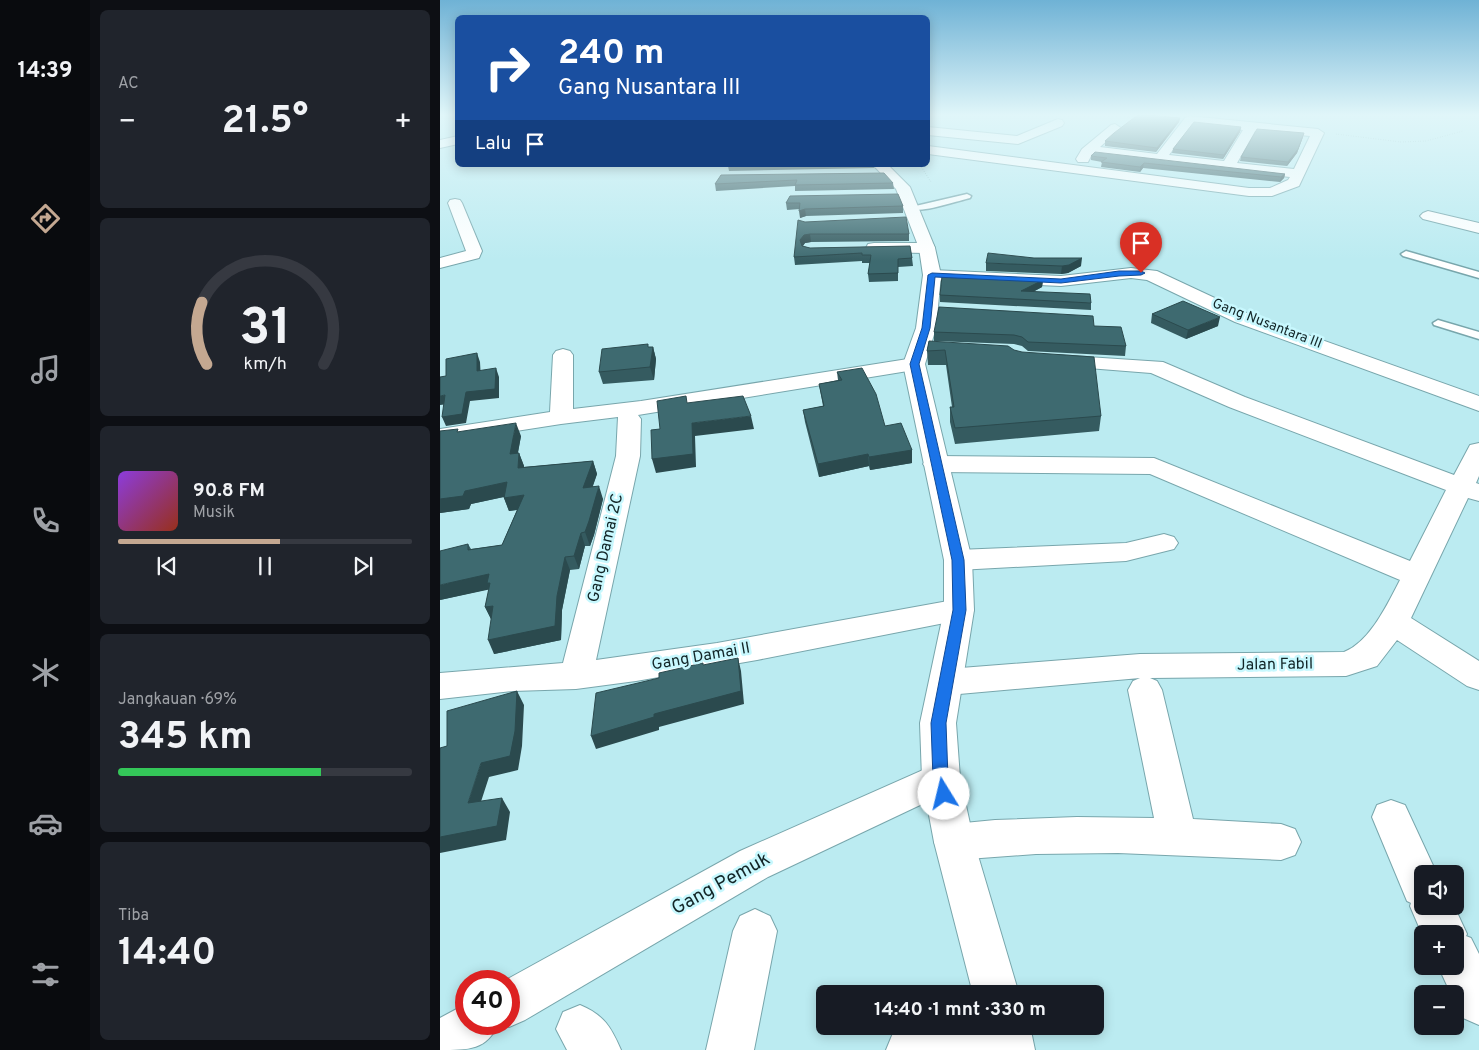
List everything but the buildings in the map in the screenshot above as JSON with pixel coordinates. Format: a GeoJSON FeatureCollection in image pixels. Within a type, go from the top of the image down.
{"type":"FeatureCollection","features":[{"type":"Feature","properties":{"kind":"street"},"geometry":{"type":"LineString","coordinates":[[1025,163],[1260,193],[1282,189],[1294,183],[1304,163]]}},
{"type":"Feature","properties":{"kind":"street"},"geometry":{"type":"LineString","coordinates":[[1070,169],[1079,163]]}},
{"type":"Feature","properties":{"kind":"street"},"geometry":{"type":"LineString","coordinates":[[1202,163],[1298,174]]}},
{"type":"Feature","properties":{"kind":"street"},"geometry":{"type":"LineString","coordinates":[[899,192],[930,261],[936,310],[926,328],[923,354],[936,464],[958,560],[959,610],[948,682],[938,723],[941,778],[954,842],[994,985]]}},
{"type":"Feature","properties":{"kind":"street"},"geometry":{"type":"LineString","coordinates":[[440,263],[467,257],[474,252],[455,203]]}},
{"type":"Feature","properties":{"kind":"street"},"geometry":{"type":"LineString","coordinates":[[1428,216],[1479,228]]}},
{"type":"Feature","properties":{"kind":"street","name":"Gang Nusantara III"},"geometry":{"type":"LineString","coordinates":[[859,249],[1061,281],[1131,273],[1151,275],[1242,318],[1479,404]]}},
{"type":"Feature","properties":{"kind":"street"},"geometry":{"type":"LineString","coordinates":[[440,436],[562,417],[641,408],[923,354]]}},
{"type":"Feature","properties":{"kind":"street"},"geometry":{"type":"LineString","coordinates":[[562,355],[562,417]]}},
{"type":"Feature","properties":{"kind":"street"},"geometry":{"type":"LineString","coordinates":[[1040,360],[1155,367],[1237,402],[1470,490]]}},
{"type":"Feature","properties":{"kind":"street","name":"Gang Damai 2C"},"geometry":{"type":"LineString","coordinates":[[576,676],[628,456],[629,419]]}},
{"type":"Feature","properties":{"kind":"street","name":"Jalan Fabil"},"geometry":{"type":"LineString","coordinates":[[948,682],[1140,666],[1346,664],[1365,657],[1394,622],[1418,576],[1470,490],[1479,450]]}},
{"type":"Feature","properties":{"kind":"street"},"geometry":{"type":"LineString","coordinates":[[936,464],[1154,466],[1418,576]]}},
{"type":"Feature","properties":{"kind":"street"},"geometry":{"type":"LineString","coordinates":[[958,560],[1126,552],[1164,543]]}},
{"type":"Feature","properties":{"kind":"street","name":"Gang Damai II"},"geometry":{"type":"LineString","coordinates":[[440,686],[505,679],[576,676],[636,668],[959,610]]}},
{"type":"Feature","properties":{"kind":"street"},"geometry":{"type":"LineString","coordinates":[[1394,622],[1479,676]]}},
{"type":"Feature","properties":{"kind":"street"},"geometry":{"type":"LineString","coordinates":[[1145,690],[1177,836]]}},
{"type":"Feature","properties":{"kind":"street","name":"Gang Pemuk"},"geometry":{"type":"LineString","coordinates":[[520,998],[754,864],[941,778]]}},
{"type":"Feature","properties":{"kind":"street"},"geometry":{"type":"LineString","coordinates":[[1391,817],[1414,869]]}},
{"type":"Feature","properties":{"kind":"street"},"geometry":{"type":"LineString","coordinates":[[954,842],[1000,838],[1177,836],[1281,842]]}},
{"type":"Feature","properties":{"kind":"street"},"geometry":{"type":"LineString","coordinates":[[730,1050],[755,930]]}},
{"type":"Feature","properties":{"kind":"street"},"geometry":{"type":"LineString","coordinates":[[1464,972],[1479,1002]]}},
{"type":"Feature","properties":{"kind":"street"},"geometry":{"type":"LineString","coordinates":[[440,1044],[456,1035]]}},
{"type":"Feature","properties":{"kind":"street"},"geometry":{"type":"LineString","coordinates":[[910,1050],[969,1035]]}},
{"type":"Feature","properties":{"kind":"lane"},"geometry":{"type":"LineString","coordinates":[[899,192],[968,196]]}},
{"type":"Feature","properties":{"kind":"lane"},"geometry":{"type":"LineString","coordinates":[[1406,254],[1479,275]]}},
{"type":"Feature","properties":{"kind":"lane"},"geometry":{"type":"LineString","coordinates":[[1438,323],[1479,336]]}},
{"type":"Feature","properties":{"kind":"path"},"geometry":{"type":"LineString","coordinates":[[899,192],[918,167]]}},
{"type":"Feature","properties":{"kind":"route"},"geometry":{"type":"LineString","coordinates":[[944,794],[941,778],[938,723],[948,682],[959,610],[958,560],[914,364],[926,328],[932,275],[1061,281],[1141,273]]}}]}
